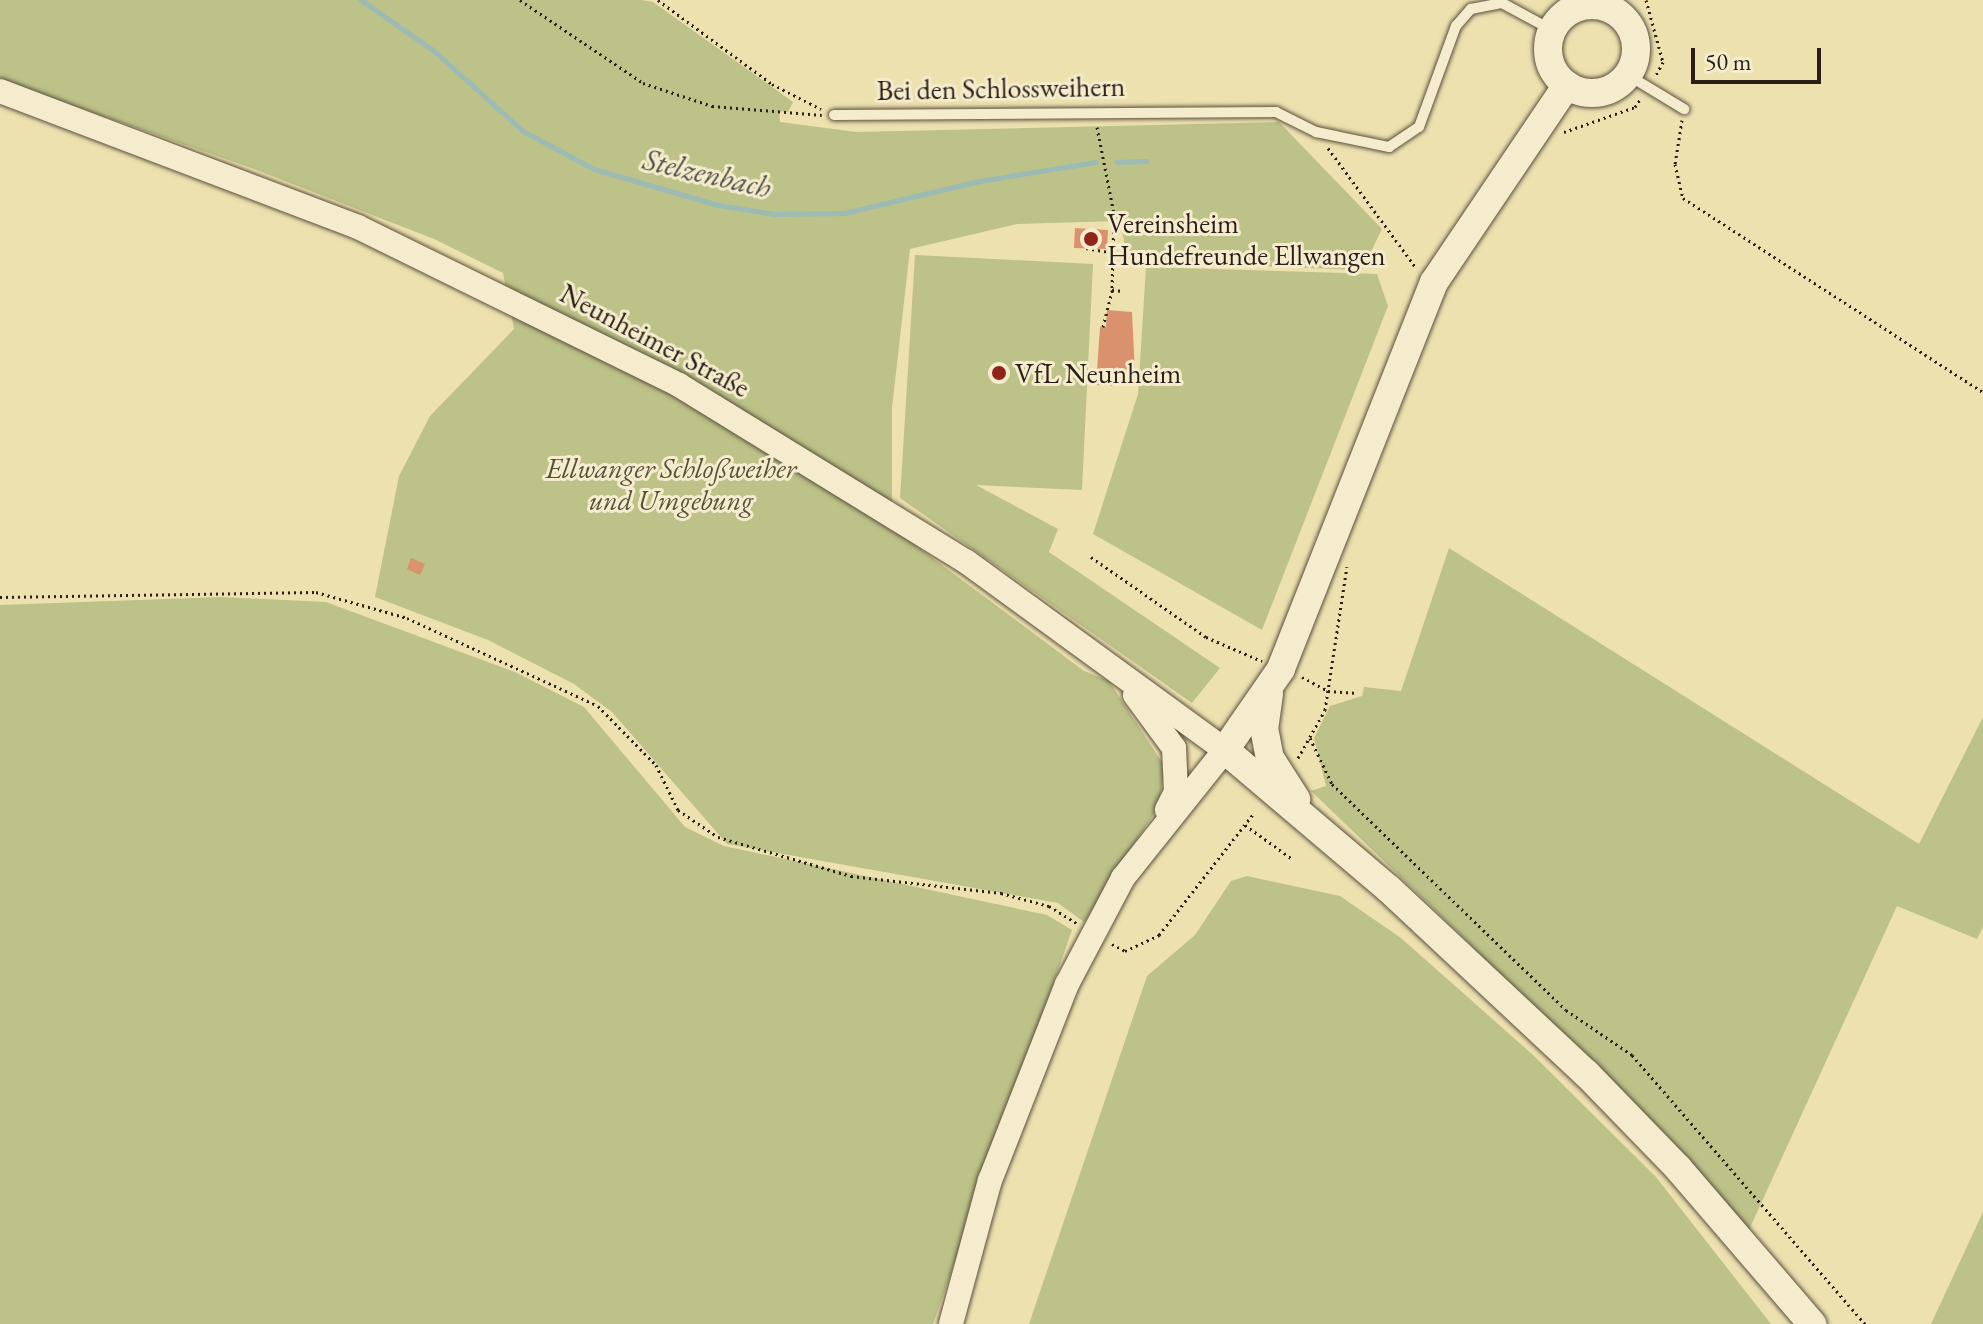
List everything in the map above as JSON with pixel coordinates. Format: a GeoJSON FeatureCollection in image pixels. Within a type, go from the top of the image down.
{"type":"FeatureCollection","features":[{"type":"Feature","properties":{"kind":"main road"},"geometry":{"type":"LineString","coordinates":[[1611,4],[1633,32],[1636,54],[1628,75],[1599,93],[1567,85],[1549,60],[1552,30],[1572,10],[1611,4]]}},
{"type":"Feature","properties":{"kind":"main road"},"geometry":{"type":"LineString","coordinates":[[1309,821],[1270,758],[1264,728],[1275,679],[1434,282],[1567,85]]}},
{"type":"Feature","properties":{"kind":"main road"},"geometry":{"type":"LineString","coordinates":[[1275,679],[1225,750],[1309,821],[1587,1074],[1678,1168],[1812,1324]]}},
{"type":"Feature","properties":{"kind":"street","name":"Neunheimer Straße"},"geometry":{"type":"LineString","coordinates":[[0,91],[358,227],[590,338],[777,440],[967,562],[1225,750]]}},
{"type":"Feature","properties":{"kind":"street"},"geometry":{"type":"LineString","coordinates":[[951,1324],[990,1180],[1101,938],[1176,792],[1174,748],[1119,672]]}},
{"type":"Feature","properties":{"kind":"street"},"geometry":{"type":"LineString","coordinates":[[1155,834],[1225,750]]}},
{"type":"Feature","properties":{"kind":"lane","name":"Bei den Schlossweihern"},"geometry":{"type":"LineString","coordinates":[[834,115],[1093,109],[1276,112],[1316,132],[1370,147],[1405,139],[1419,127],[1456,26],[1471,9],[1502,3],[1552,30]]}},
{"type":"Feature","properties":{"kind":"lane"},"geometry":{"type":"LineString","coordinates":[[1628,75],[1684,109]]}},
{"type":"Feature","properties":{"kind":"path"},"geometry":{"type":"LineString","coordinates":[[520,0],[643,83],[712,106],[834,115]]}},
{"type":"Feature","properties":{"kind":"path"},"geometry":{"type":"LineString","coordinates":[[658,0],[772,84],[834,115]]}},
{"type":"Feature","properties":{"kind":"path"},"geometry":{"type":"LineString","coordinates":[[1093,109],[1114,214],[1112,290],[1103,327]]}},
{"type":"Feature","properties":{"kind":"path"},"geometry":{"type":"LineString","coordinates":[[1684,109],[1675,164],[1683,198],[1983,392]]}},
{"type":"Feature","properties":{"kind":"path"},"geometry":{"type":"LineString","coordinates":[[1316,132],[1419,273],[1434,282]]}},
{"type":"Feature","properties":{"kind":"path"},"geometry":{"type":"LineString","coordinates":[[1086,248],[1114,253]]}},
{"type":"Feature","properties":{"kind":"path"},"geometry":{"type":"LineString","coordinates":[[1112,290],[1124,291]]}},
{"type":"Feature","properties":{"kind":"path"},"geometry":{"type":"LineString","coordinates":[[1293,764],[1310,738],[1328,691],[1351,555]]}},
{"type":"Feature","properties":{"kind":"path"},"geometry":{"type":"LineString","coordinates":[[1091,557],[1206,637],[1275,679],[1328,691],[1358,693]]}},
{"type":"Feature","properties":{"kind":"path"},"geometry":{"type":"LineString","coordinates":[[0,597],[303,591],[407,618],[598,706],[656,765],[678,810],[718,837],[851,876],[919,880],[1049,906],[1125,951],[1159,935],[1254,813]]}},
{"type":"Feature","properties":{"kind":"path"},"geometry":{"type":"LineString","coordinates":[[1310,738],[1332,784],[1566,1010],[1632,1055],[1865,1324]]}},
{"type":"Feature","properties":{"kind":"path"},"geometry":{"type":"LineString","coordinates":[[1245,825],[1291,858]]}},
{"type":"Feature","properties":{"kind":"green space","name":"Ellwanger Schloßweiher und Umgebung"},"geometry":{"type":"Polygon","coordinates":[[[0,0],[642,0],[653,2],[793,102],[788,112],[779,111],[780,122],[856,132],[1279,122],[1382,229],[1362,270],[1128,261],[1120,221],[1017,224],[910,249],[892,408],[892,528],[1084,671],[1109,681],[1165,767],[1158,807],[1084,922],[1058,903],[727,844],[612,712],[574,684],[488,640],[375,597],[399,476],[430,416],[514,329],[503,273],[434,239],[254,169],[0,80],[0,0]]]}},
{"type":"Feature","properties":{"kind":"green space","name":"VfL Neunheim"},"geometry":{"type":"Polygon","coordinates":[[[915,255],[1093,264],[1082,490],[976,485],[1058,529],[1049,552],[1220,668],[1192,703],[900,498],[915,255]]]}},
{"type":"Feature","properties":{"kind":"green space"},"geometry":{"type":"Polygon","coordinates":[[[1146,267],[1377,274],[1388,306],[1262,630],[1093,534],[1138,394],[1146,267]]]}},
{"type":"Feature","properties":{"kind":"green space"},"geometry":{"type":"Polygon","coordinates":[[[1449,548],[1919,844],[1983,717],[1983,927],[1977,939],[1897,906],[1748,1232],[1464,938],[1311,791],[1326,786],[1314,738],[1330,706],[1362,696],[1364,687],[1401,691],[1449,548]]]}},
{"type":"Feature","properties":{"kind":"green space"},"geometry":{"type":"Polygon","coordinates":[[[222,597],[326,602],[515,672],[584,707],[685,827],[724,846],[1047,915],[1072,930],[933,1324],[0,1324],[0,605],[222,597]]]}},
{"type":"Feature","properties":{"kind":"green space"},"geometry":{"type":"Polygon","coordinates":[[[1247,876],[1340,896],[1401,938],[1532,1054],[1656,1177],[1771,1324],[1029,1324],[1147,976],[1195,935],[1231,881],[1247,876]]]}},
{"type":"Feature","properties":{"kind":"green space"},"geometry":{"type":"Polygon","coordinates":[[[1983,1212],[1983,1324],[1931,1324],[1983,1212]]]}},
{"type":"Feature","properties":{"kind":"building","name":"Vereinsheim Hundefreunde Ellwangen"},"geometry":{"type":"Polygon","coordinates":[[[1075,228],[1108,230],[1107,249],[1074,248],[1075,228]]]}},
{"type":"Feature","properties":{"kind":"building"},"geometry":{"type":"Polygon","coordinates":[[[1107,310],[1132,312],[1135,373],[1117,372],[1117,386],[1096,385],[1100,327],[1106,327],[1107,310]]]}},
{"type":"Feature","properties":{"kind":"building"},"geometry":{"type":"Polygon","coordinates":[[[411,558],[425,564],[420,575],[407,569],[411,558]]]}},
{"type":"Feature","properties":{"kind":"waterway","name":"Stelzenbach"},"geometry":{"type":"LineString","coordinates":[[361,0],[434,51],[523,131],[594,169],[718,205],[774,214],[844,213],[979,181],[1095,162]]}},
{"type":"Feature","properties":{"kind":"waterway","name":"Stelzenbach"},"geometry":{"type":"LineString","coordinates":[[1117,162],[1146,161]]}},
{"type":"Feature","properties":{"kind":"place","name":"Vereinsheim Hundefreunde Ellwangen"},"geometry":{"type":"Point","coordinates":[1091,239]}},
{"type":"Feature","properties":{"kind":"place","name":"VfL Neunheim"},"geometry":{"type":"Point","coordinates":[999,373]}}]}
